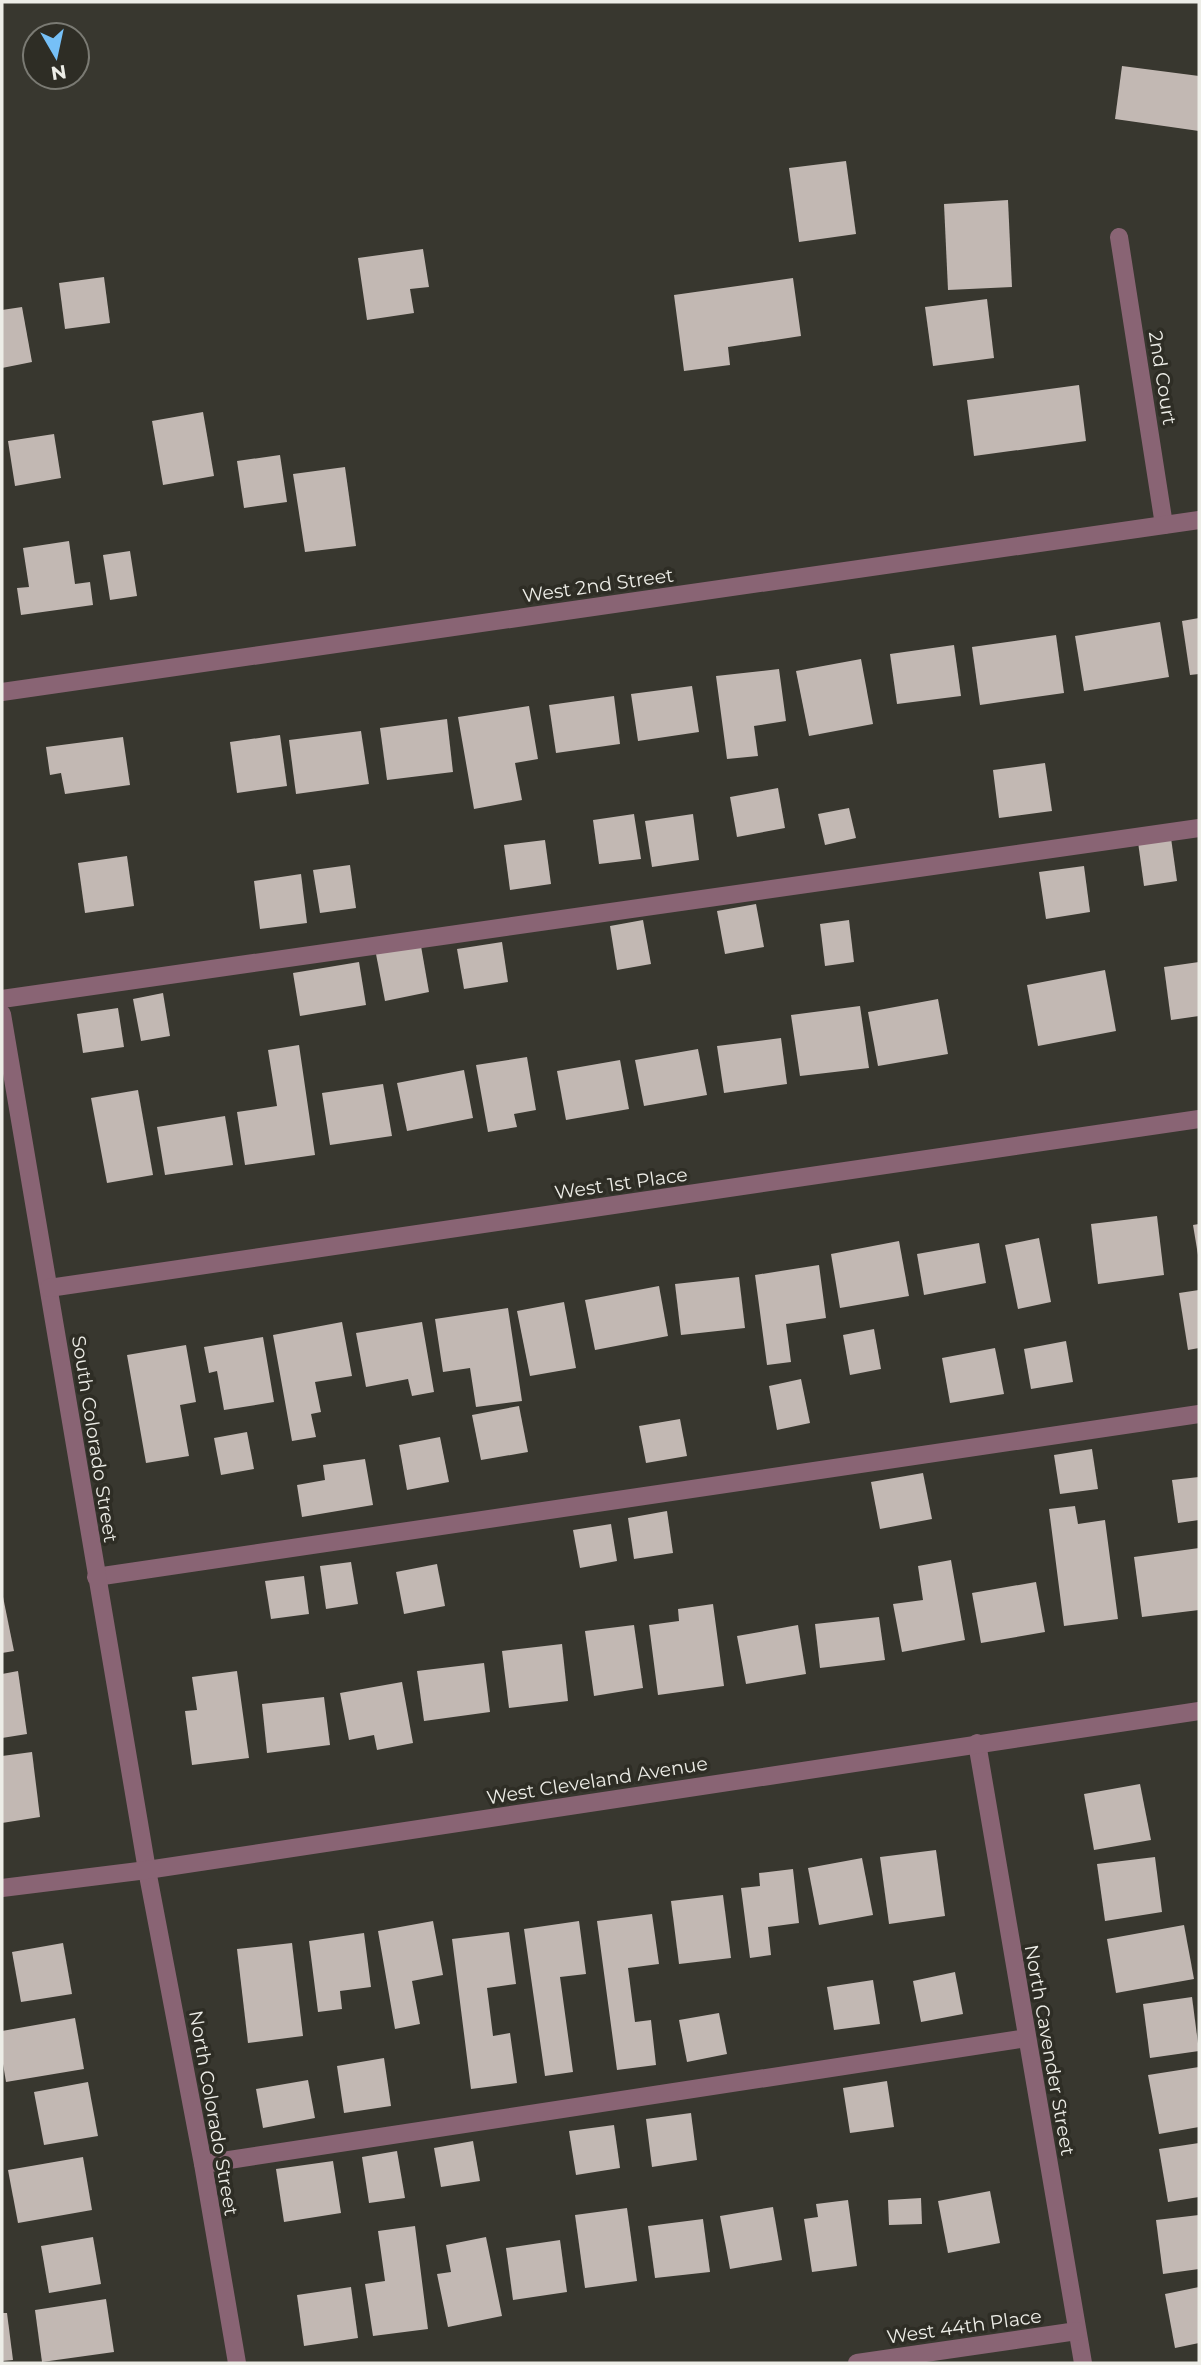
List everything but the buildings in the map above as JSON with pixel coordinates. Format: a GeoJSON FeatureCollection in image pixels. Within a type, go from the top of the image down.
{"type":"FeatureCollection","features":[{"type":"Feature","properties":{"kind":"street","name":"2nd Court"},"geometry":{"type":"LineString","coordinates":[[1119,237],[1164,525]]}},
{"type":"Feature","properties":{"kind":"street","name":"West 2nd Street"},"geometry":{"type":"LineString","coordinates":[[2,692],[1199,520]]}},
{"type":"Feature","properties":{"kind":"street"},"geometry":{"type":"LineString","coordinates":[[2,999],[1199,828]]}},
{"type":"Feature","properties":{"kind":"street","name":"South Colorado Street"},"geometry":{"type":"LineString","coordinates":[[2,1014],[147,1870]]}},
{"type":"Feature","properties":{"kind":"street","name":"West 1st Place"},"geometry":{"type":"LineString","coordinates":[[49,1288],[1199,1119]]}},
{"type":"Feature","properties":{"kind":"street"},"geometry":{"type":"LineString","coordinates":[[96,1577],[1199,1414]]}},
{"type":"Feature","properties":{"kind":"street","name":"West Cleveland Avenue"},"geometry":{"type":"LineString","coordinates":[[2,1888],[147,1870],[1199,1711]]}},
{"type":"Feature","properties":{"kind":"street","name":"North Cavender Street"},"geometry":{"type":"LineString","coordinates":[[976,1743],[1083,2363]]}},
{"type":"Feature","properties":{"kind":"street","name":"North Colorado Street"},"geometry":{"type":"LineString","coordinates":[[147,1870],[203,2164],[237,2363]]}},
{"type":"Feature","properties":{"kind":"street"},"geometry":{"type":"LineString","coordinates":[[203,2164],[1027,2038]]}},
{"type":"Feature","properties":{"kind":"street","name":"West 44th Place"},"geometry":{"type":"LineString","coordinates":[[857,2363],[1077,2330]]}}]}
